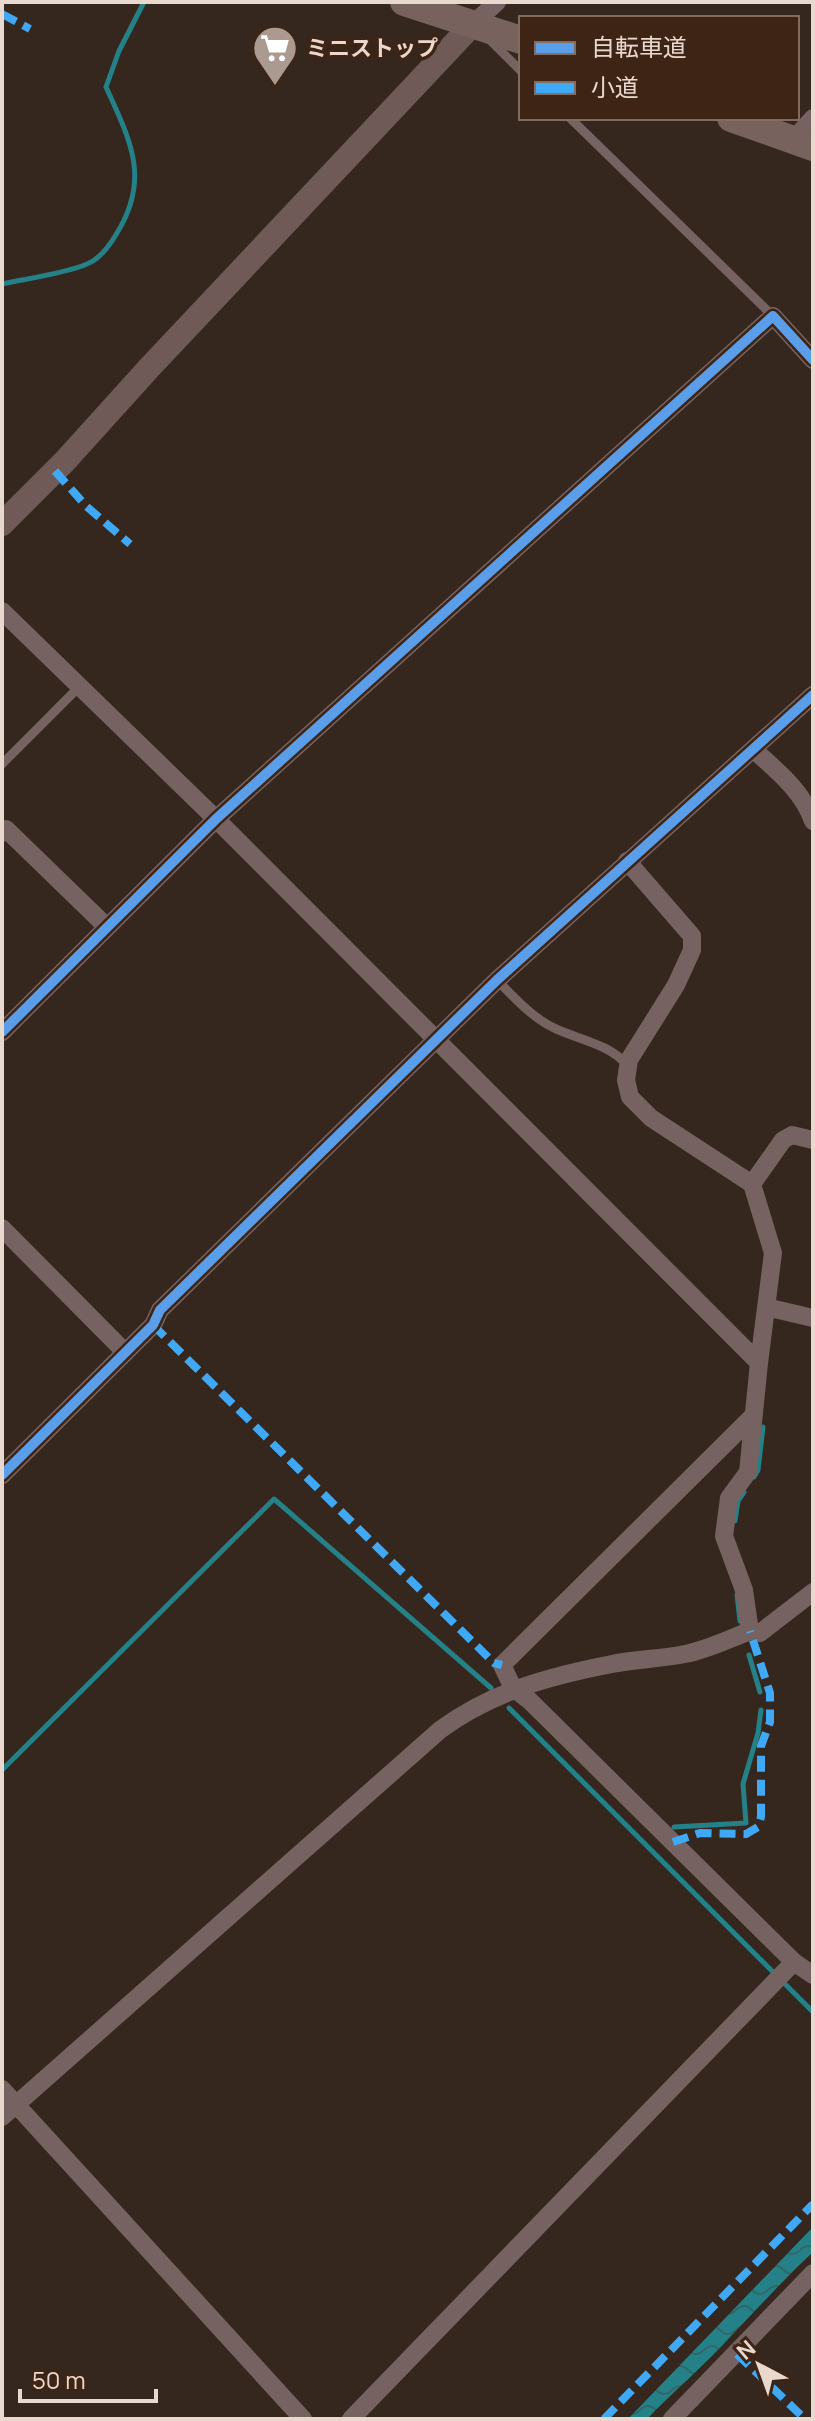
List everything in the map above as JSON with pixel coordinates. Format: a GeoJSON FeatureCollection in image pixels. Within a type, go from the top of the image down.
{"type":"FeatureCollection","features":[{"type":"Feature","properties":{"kind":"main road"},"geometry":{"type":"LineString","coordinates":[[404,2],[519,39]]}},
{"type":"Feature","properties":{"kind":"main road"},"geometry":{"type":"LineString","coordinates":[[737,120],[803,144]]}},
{"type":"Feature","properties":{"kind":"street"},"geometry":{"type":"LineString","coordinates":[[2,524],[497,2]]}},
{"type":"Feature","properties":{"kind":"street"},"geometry":{"type":"LineString","coordinates":[[803,144],[813,118]]}},
{"type":"Feature","properties":{"kind":"street"},"geometry":{"type":"LineString","coordinates":[[2,1032],[216,819],[773,316],[813,360]]}},
{"type":"Feature","properties":{"kind":"street"},"geometry":{"type":"LineString","coordinates":[[2,611],[216,819],[759,1363]]}},
{"type":"Feature","properties":{"kind":"street"},"geometry":{"type":"LineString","coordinates":[[2,1475],[153,1325],[160,1310],[434,1040],[627,861],[813,695]]}},
{"type":"Feature","properties":{"kind":"street"},"geometry":{"type":"LineString","coordinates":[[753,749],[796,789],[813,821]]}},
{"type":"Feature","properties":{"kind":"street"},"geometry":{"type":"LineString","coordinates":[[3,830],[107,927]]}},
{"type":"Feature","properties":{"kind":"street"},"geometry":{"type":"LineString","coordinates":[[627,861],[692,936],[692,950],[676,985],[629,1060],[626,1080],[630,1097],[651,1118],[752,1184],[773,1253],[748,1472],[729,1498],[724,1536],[744,1590],[750,1631]]}},
{"type":"Feature","properties":{"kind":"street"},"geometry":{"type":"LineString","coordinates":[[752,1184],[783,1140],[792,1135],[813,1140]]}},
{"type":"Feature","properties":{"kind":"street"},"geometry":{"type":"LineString","coordinates":[[2,1228],[125,1352]]}},
{"type":"Feature","properties":{"kind":"street"},"geometry":{"type":"LineString","coordinates":[[766,1307],[813,1318]]}},
{"type":"Feature","properties":{"kind":"street"},"geometry":{"type":"LineString","coordinates":[[754,1415],[502,1665],[513,1688],[530,1701],[794,1962],[813,1975]]}},
{"type":"Feature","properties":{"kind":"street"},"geometry":{"type":"LineString","coordinates":[[9,2110],[461,1714],[513,1688],[613,1664],[688,1654],[750,1631],[760,1633],[813,1592]]}},
{"type":"Feature","properties":{"kind":"street"},"geometry":{"type":"LineString","coordinates":[[351,2419],[794,1962]]}},
{"type":"Feature","properties":{"kind":"street"},"geometry":{"type":"LineString","coordinates":[[2,2089],[9,2110],[303,2419]]}},
{"type":"Feature","properties":{"kind":"street"},"geometry":{"type":"LineString","coordinates":[[672,2419],[813,2273]]}},
{"type":"Feature","properties":{"kind":"lane"},"geometry":{"type":"LineString","coordinates":[[473,24],[519,69]]}},
{"type":"Feature","properties":{"kind":"lane"},"geometry":{"type":"LineString","coordinates":[[572,120],[773,316]]}},
{"type":"Feature","properties":{"kind":"lane"},"geometry":{"type":"LineString","coordinates":[[2,764],[80,686]]}},
{"type":"Feature","properties":{"kind":"lane"},"geometry":{"type":"LineString","coordinates":[[497,980],[539,1020],[609,1050],[628,1066]]}},
{"type":"Feature","properties":{"kind":"water"},"geometry":{"type":"Polygon","coordinates":[[[813,2227],[813,2252],[647,2419],[628,2419],[813,2227]]]}},
{"type":"Feature","properties":{"kind":"waterway"},"geometry":{"type":"LineString","coordinates":[[2,284],[92,262],[117,233],[127,213],[135,177],[129,142],[106,87],[119,51],[144,2]]}},
{"type":"Feature","properties":{"kind":"waterway"},"geometry":{"type":"LineString","coordinates":[[754,1477],[758,1470],[763,1427]]}},
{"type":"Feature","properties":{"kind":"waterway"},"geometry":{"type":"LineString","coordinates":[[735,1521],[738,1501],[744,1492]]}},
{"type":"Feature","properties":{"kind":"waterway"},"geometry":{"type":"LineString","coordinates":[[2,1770],[274,1499],[491,1688]]}},
{"type":"Feature","properties":{"kind":"waterway"},"geometry":{"type":"LineString","coordinates":[[737,1595],[740,1621]]}},
{"type":"Feature","properties":{"kind":"waterway"},"geometry":{"type":"LineString","coordinates":[[749,1655],[760,1692]]}},
{"type":"Feature","properties":{"kind":"waterway"},"geometry":{"type":"LineString","coordinates":[[509,1708],[776,1975]]}},
{"type":"Feature","properties":{"kind":"waterway"},"geometry":{"type":"LineString","coordinates":[[674,1827],[746,1823],[743,1784],[758,1733],[761,1710]]}},
{"type":"Feature","properties":{"kind":"waterway"},"geometry":{"type":"LineString","coordinates":[[783,1982],[813,2012]]}},
{"type":"Feature","properties":{"kind":"marked path"},"geometry":{"type":"LineString","coordinates":[[2,14],[30,29]]}},
{"type":"Feature","properties":{"kind":"marked path"},"geometry":{"type":"LineString","coordinates":[[55,471],[86,506],[130,544]]}},
{"type":"Feature","properties":{"kind":"marked path"},"geometry":{"type":"LineString","coordinates":[[153,1325],[494,1663],[502,1665]]}},
{"type":"Feature","properties":{"kind":"marked path"},"geometry":{"type":"LineString","coordinates":[[673,1842],[700,1833],[746,1834],[758,1827],[761,1817],[761,1746],[770,1722],[770,1693],[750,1631]]}},
{"type":"Feature","properties":{"kind":"marked path"},"geometry":{"type":"LineString","coordinates":[[604,2419],[813,2204]]}},
{"type":"Feature","properties":{"kind":"marked path"},"geometry":{"type":"LineString","coordinates":[[737,2354],[805,2419]]}},
{"type":"Feature","properties":{"kind":"cycle path"},"geometry":{"type":"LineString","coordinates":[[2,1032],[216,819],[773,316],[813,360]]}},
{"type":"Feature","properties":{"kind":"cycle path"},"geometry":{"type":"LineString","coordinates":[[2,1475],[153,1325],[160,1310],[497,980],[813,695]]}},
{"type":"Feature","properties":{"kind":"place","name":"ミニストップ"},"geometry":{"type":"Point","coordinates":[275,87]}}]}
